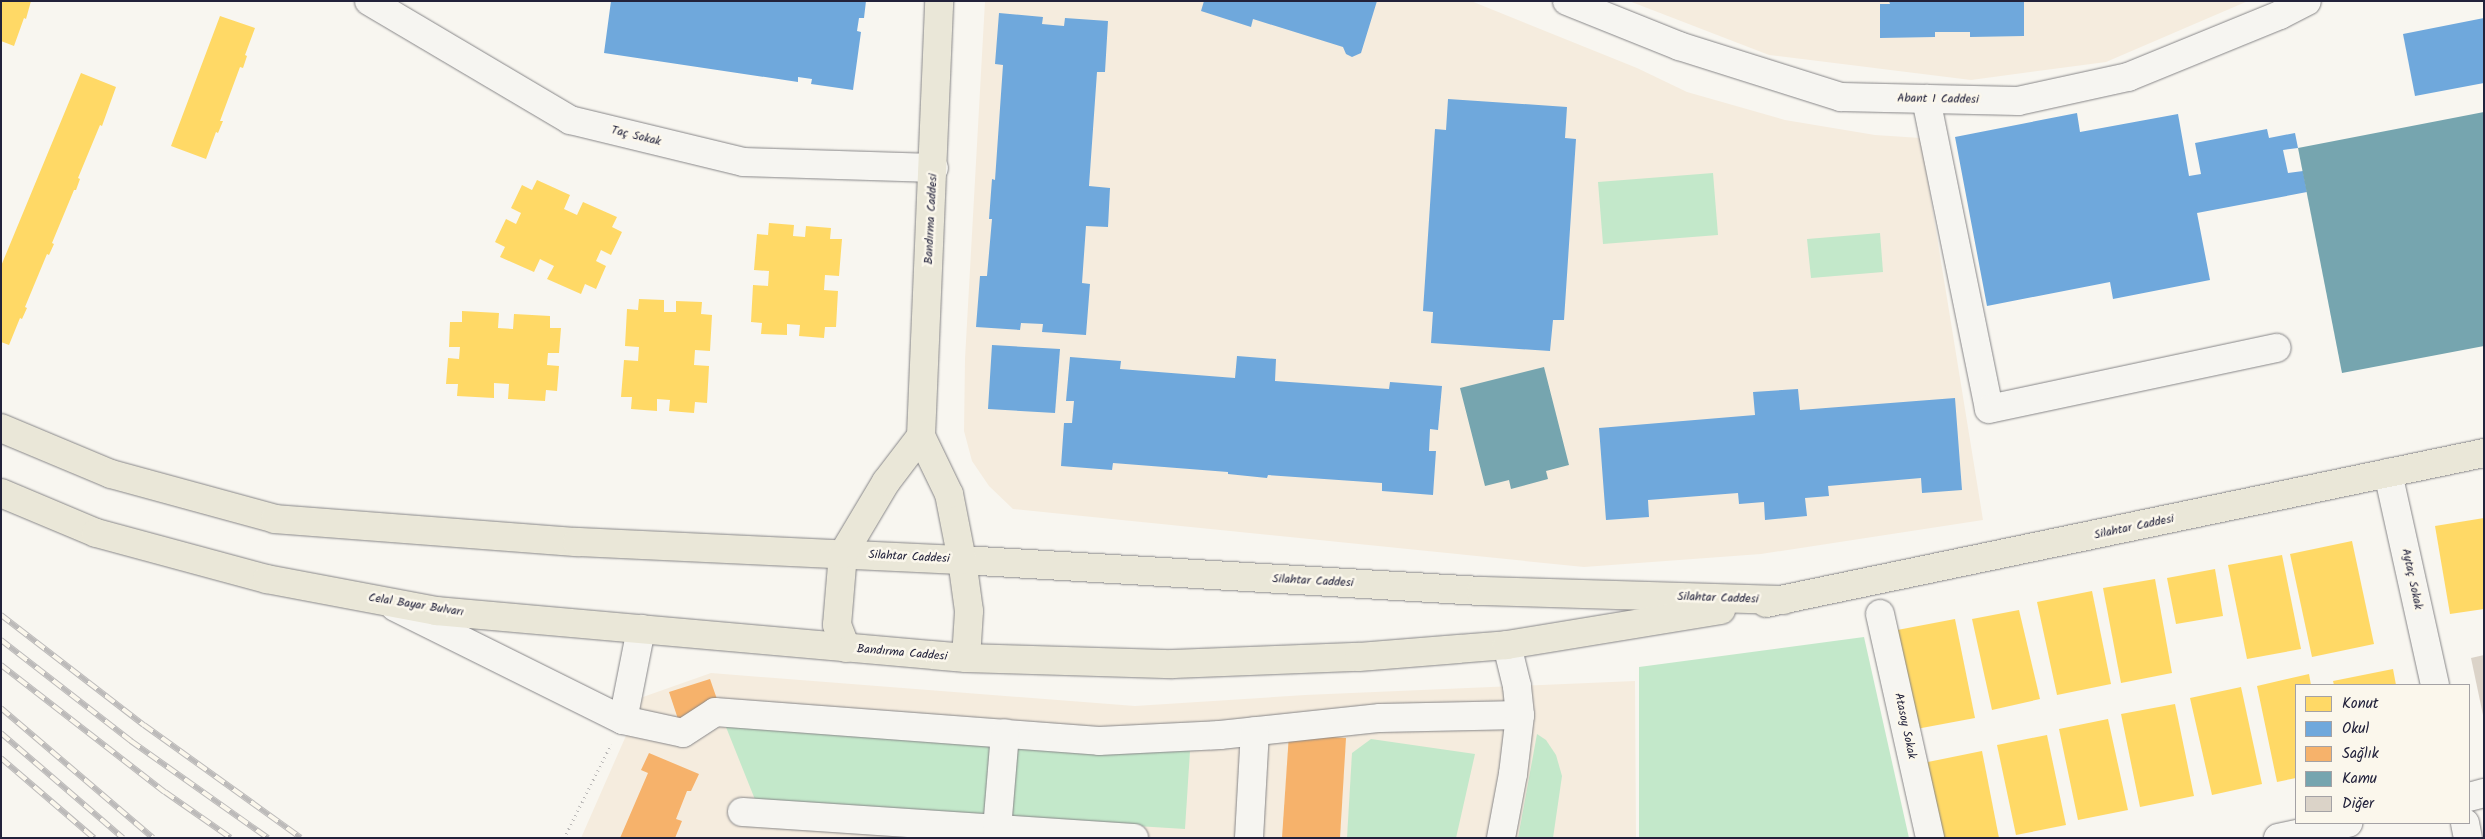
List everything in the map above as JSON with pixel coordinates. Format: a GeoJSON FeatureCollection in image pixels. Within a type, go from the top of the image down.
{"type":"FeatureCollection","features":[{"type":"Feature","properties":{"kind":"main road","name":"Bandırma Caddesi"},"geometry":{"type":"LineString","coordinates":[[921,436],[886,482],[843,554],[837,625],[846,648],[966,658],[969,611],[962,560],[949,494],[921,436],[934,168],[939,1]]}},
{"type":"Feature","properties":{"kind":"main road"},"geometry":{"type":"LineString","coordinates":[[1,428],[111,474],[275,520],[577,542],[843,554]]}},
{"type":"Feature","properties":{"kind":"main road","name":"Silahtar Caddesi"},"geometry":{"type":"LineString","coordinates":[[966,658],[1173,664],[1359,657],[1507,645],[1784,600],[2484,453]]}},
{"type":"Feature","properties":{"kind":"main road","name":"Celal Bayar Bulvarı"},"geometry":{"type":"LineString","coordinates":[[1,493],[96,533],[267,579],[436,611],[846,648]]}},
{"type":"Feature","properties":{"kind":"main road","name":"Silahtar Caddesi"},"geometry":{"type":"LineString","coordinates":[[843,554],[1481,591],[1784,600]]}},
{"type":"Feature","properties":{"kind":"street","name":"Taç Sokak"},"geometry":{"type":"LineString","coordinates":[[369,1],[570,120],[743,162],[934,168]]}},
{"type":"Feature","properties":{"kind":"street","name":"Abant 1 Caddesi"},"geometry":{"type":"LineString","coordinates":[[1567,1],[1679,46],[1841,97],[2018,101],[2128,78],[2280,15],[2306,1]]}},
{"type":"Feature","properties":{"kind":"street"},"geometry":{"type":"LineString","coordinates":[[1926,99],[1990,408],[2278,348]]}},
{"type":"Feature","properties":{"kind":"street","name":"Aytaç Sokak"},"geometry":{"type":"LineString","coordinates":[[2388,473],[2435,684]]}},
{"type":"Feature","properties":{"kind":"street"},"geometry":{"type":"LineString","coordinates":[[382,601],[623,720],[684,732],[715,712],[1099,740],[1255,731],[1380,718],[1520,715]]}},
{"type":"Feature","properties":{"kind":"street","name":"Atasoy Sokak"},"geometry":{"type":"LineString","coordinates":[[1880,614],[1930,838]]}},
{"type":"Feature","properties":{"kind":"street"},"geometry":{"type":"LineString","coordinates":[[623,720],[641,629]]}},
{"type":"Feature","properties":{"kind":"street"},"geometry":{"type":"LineString","coordinates":[[1501,838],[1520,715],[1517,686],[1507,645]]}},
{"type":"Feature","properties":{"kind":"street"},"geometry":{"type":"LineString","coordinates":[[1250,838],[1255,731]]}},
{"type":"Feature","properties":{"kind":"street"},"geometry":{"type":"LineString","coordinates":[[997,829],[1005,733]]}},
{"type":"Feature","properties":{"kind":"street"},"geometry":{"type":"LineString","coordinates":[[2470,797],[2484,794]]}},
{"type":"Feature","properties":{"kind":"street"},"geometry":{"type":"LineString","coordinates":[[742,812],[1134,838]]}},
{"type":"Feature","properties":{"kind":"street"},"geometry":{"type":"LineString","coordinates":[[2278,838],[2343,824]]}},
{"type":"Feature","properties":{"kind":"street"},"geometry":{"type":"LineString","coordinates":[[2465,824],[2468,838]]}},
{"type":"Feature","properties":{"kind":"path"},"geometry":{"type":"LineString","coordinates":[[564,838],[623,720]]}},
{"type":"Feature","properties":{"kind":"shaded area"},"geometry":{"type":"Polygon","coordinates":[[[985,1],[1471,1],[1637,68],[1687,92],[1785,120],[1875,135],[1921,138],[1983,520],[1761,554],[1584,567],[1013,509],[989,486],[972,461],[964,431],[965,359],[985,1]]]}},
{"type":"Feature","properties":{"kind":"shaded area"},"geometry":{"type":"Polygon","coordinates":[[[1629,1],[2248,1],[2106,62],[1971,80],[1769,55],[1629,1]]]}},
{"type":"Feature","properties":{"kind":"shaded area"},"geometry":{"type":"Polygon","coordinates":[[[711,673],[1135,706],[1305,695],[1635,681],[1636,838],[581,838],[643,697],[711,673]]]}},
{"type":"Feature","properties":{"kind":"green space"},"geometry":{"type":"Polygon","coordinates":[[[1713,173],[1718,235],[1603,244],[1598,182],[1713,173]]]}},
{"type":"Feature","properties":{"kind":"green space"},"geometry":{"type":"Polygon","coordinates":[[[1880,233],[1883,272],[1811,278],[1807,239],[1880,233]]]}},
{"type":"Feature","properties":{"kind":"green space"},"geometry":{"type":"Polygon","coordinates":[[[1864,637],[1909,838],[1639,838],[1639,667],[1864,637]]]}},
{"type":"Feature","properties":{"kind":"green space"},"geometry":{"type":"Polygon","coordinates":[[[722,717],[1000,740],[993,821],[756,802],[722,717]]]}},
{"type":"Feature","properties":{"kind":"green space"},"geometry":{"type":"Polygon","coordinates":[[[1537,734],[1546,740],[1556,755],[1562,776],[1553,838],[1518,838],[1537,734]]]}},
{"type":"Feature","properties":{"kind":"green space"},"geometry":{"type":"Polygon","coordinates":[[[1013,739],[1190,751],[1185,829],[1007,818],[1013,739]]]}},
{"type":"Feature","properties":{"kind":"green space"},"geometry":{"type":"Polygon","coordinates":[[[1371,739],[1475,754],[1456,838],[1347,838],[1352,753],[1371,739]]]}},
{"type":"Feature","properties":{"kind":"building: Konut"},"geometry":{"type":"Polygon","coordinates":[[[1,1],[31,1],[26,19],[24,18],[14,46],[1,41],[1,1]]]}},
{"type":"Feature","properties":{"kind":"building: Konut"},"geometry":{"type":"Polygon","coordinates":[[[220,16],[255,28],[245,55],[247,56],[243,68],[240,67],[220,121],[223,121],[218,133],[216,132],[206,159],[171,146],[220,16]]]}},
{"type":"Feature","properties":{"kind":"building: Konut"},"geometry":{"type":"Polygon","coordinates":[[[81,73],[116,87],[102,126],[100,125],[78,178],[80,179],[76,190],[74,190],[52,243],[54,244],[49,255],[47,254],[25,307],[27,308],[22,319],[20,318],[9,345],[1,342],[1,266],[81,73]]]}},
{"type":"Feature","properties":{"kind":"building: Konut"},"geometry":{"type":"Polygon","coordinates":[[[537,180],[570,195],[564,209],[577,215],[583,202],[617,217],[612,227],[622,232],[611,255],[601,250],[596,261],[606,266],[596,289],[585,284],[581,294],[547,279],[554,266],[540,259],[534,272],[500,257],[505,247],[495,242],[506,219],[516,224],[521,213],[511,208],[522,185],[532,190],[537,180]]]}},
{"type":"Feature","properties":{"kind":"building: Konut"},"geometry":{"type":"Polygon","coordinates":[[[769,223],[794,225],[793,236],[805,237],[806,226],[831,228],[830,239],[842,239],[839,276],[825,275],[824,290],[838,291],[836,327],[825,327],[824,338],[799,336],[800,325],[787,324],[787,335],[761,334],[762,323],[751,322],[753,285],[768,286],[769,271],[754,270],[757,234],[768,235],[769,223]]]}},
{"type":"Feature","properties":{"kind":"building: Konut"},"geometry":{"type":"Polygon","coordinates":[[[639,299],[664,300],[664,312],[676,312],[676,301],[702,302],[701,314],[712,315],[710,351],[695,350],[694,365],[709,366],[707,403],[695,402],[694,413],[669,411],[670,400],[657,399],[657,411],[631,409],[632,397],[621,397],[624,360],[638,361],[639,347],[625,346],[627,309],[638,310],[639,299]]]}},
{"type":"Feature","properties":{"kind":"building: Konut"},"geometry":{"type":"Polygon","coordinates":[[[462,311],[499,313],[498,328],[513,329],[514,314],[550,316],[550,328],[561,328],[559,353],[548,353],[547,365],[559,366],[557,391],[546,390],[545,401],[508,399],[509,384],[494,383],[494,398],[457,396],[458,384],[446,384],[448,358],[459,359],[460,347],[449,347],[450,322],[462,322],[462,311]]]}},
{"type":"Feature","properties":{"kind":"building: Konut"},"geometry":{"type":"Polygon","coordinates":[[[2484,518],[2484,609],[2450,614],[2435,526],[2484,518]]]}},
{"type":"Feature","properties":{"kind":"building: Konut"},"geometry":{"type":"Polygon","coordinates":[[[2352,541],[2374,644],[2312,657],[2290,554],[2352,541]]]}},
{"type":"Feature","properties":{"kind":"building: Konut"},"geometry":{"type":"Polygon","coordinates":[[[2282,555],[2301,649],[2247,659],[2228,565],[2282,555]]]}},
{"type":"Feature","properties":{"kind":"building: Konut"},"geometry":{"type":"Polygon","coordinates":[[[2215,569],[2223,616],[2176,624],[2167,578],[2215,569]]]}},
{"type":"Feature","properties":{"kind":"building: Konut"},"geometry":{"type":"Polygon","coordinates":[[[2155,579],[2172,673],[2121,683],[2103,588],[2155,579]]]}},
{"type":"Feature","properties":{"kind":"building: Konut"},"geometry":{"type":"Polygon","coordinates":[[[2092,591],[2111,684],[2057,695],[2037,602],[2092,591]]]}},
{"type":"Feature","properties":{"kind":"building: Konut"},"geometry":{"type":"Polygon","coordinates":[[[2019,610],[2040,699],[1992,710],[1972,619],[2019,610]]]}},
{"type":"Feature","properties":{"kind":"building: Konut"},"geometry":{"type":"Polygon","coordinates":[[[1955,619],[1975,718],[1911,730],[1892,631],[1955,619]]]}},
{"type":"Feature","properties":{"kind":"building: Konut"},"geometry":{"type":"Polygon","coordinates":[[[2393,669],[2396,684],[2334,684],[2333,681],[2393,669]]]}},
{"type":"Feature","properties":{"kind":"building: Konut"},"geometry":{"type":"Polygon","coordinates":[[[2309,674],[2311,684],[2295,684],[2295,778],[2277,782],[2257,686],[2309,674]]]}},
{"type":"Feature","properties":{"kind":"building: Konut"},"geometry":{"type":"Polygon","coordinates":[[[2241,687],[2262,784],[2212,795],[2190,698],[2241,687]]]}},
{"type":"Feature","properties":{"kind":"building: Konut"},"geometry":{"type":"Polygon","coordinates":[[[2175,704],[2194,796],[2140,807],[2121,714],[2175,704]]]}},
{"type":"Feature","properties":{"kind":"building: Konut"},"geometry":{"type":"Polygon","coordinates":[[[2108,719],[2128,810],[2078,820],[2059,729],[2108,719]]]}},
{"type":"Feature","properties":{"kind":"building: Konut"},"geometry":{"type":"Polygon","coordinates":[[[2047,735],[2066,825],[2016,835],[1997,745],[2047,735]]]}},
{"type":"Feature","properties":{"kind":"building: Konut"},"geometry":{"type":"Polygon","coordinates":[[[1982,751],[1999,838],[1933,838],[1918,764],[1982,751]]]}},
{"type":"Feature","properties":{"kind":"building: Okul"},"geometry":{"type":"Polygon","coordinates":[[[611,1],[866,1],[864,18],[859,18],[857,31],[861,32],[853,90],[811,84],[812,79],[798,77],[798,82],[604,53],[611,1]]]}},
{"type":"Feature","properties":{"kind":"building: Okul"},"geometry":{"type":"Polygon","coordinates":[[[1204,1],[1377,1],[1361,53],[1352,57],[1346,54],[1343,47],[1253,19],[1251,27],[1201,11],[1204,1]]]}},
{"type":"Feature","properties":{"kind":"building: Okul"},"geometry":{"type":"Polygon","coordinates":[[[1889,1],[2024,2],[2024,36],[1970,37],[1970,32],[1935,32],[1935,37],[1880,38],[1880,4],[1890,4],[1889,1]]]}},
{"type":"Feature","properties":{"kind":"building: Okul"},"geometry":{"type":"Polygon","coordinates":[[[999,13],[1043,17],[1042,24],[1064,26],[1065,18],[1108,21],[1105,72],[1097,72],[1089,186],[1110,188],[1108,227],[1086,226],[1082,283],[1090,284],[1086,335],[1042,332],[1043,324],[1021,323],[1020,330],[976,327],[980,276],[987,276],[992,219],[989,219],[992,179],[995,180],[1003,65],[995,64],[999,13]]]}},
{"type":"Feature","properties":{"kind":"building: Okul"},"geometry":{"type":"Polygon","coordinates":[[[2484,18],[2484,83],[2415,96],[2403,34],[2484,18]]]}},
{"type":"Feature","properties":{"kind":"building: Okul"},"geometry":{"type":"Polygon","coordinates":[[[1448,99],[1567,107],[1565,138],[1576,139],[1564,320],[1553,320],[1550,351],[1431,343],[1433,312],[1423,311],[1435,129],[1446,130],[1448,99]]]}},
{"type":"Feature","properties":{"kind":"building: Okul"},"geometry":{"type":"Polygon","coordinates":[[[2077,113],[2080,132],[2178,114],[2189,176],[2201,174],[2195,143],[2267,129],[2269,138],[2295,133],[2298,148],[2283,150],[2288,173],[2303,171],[2307,192],[2197,213],[2210,280],[2113,299],[2110,282],[1987,306],[1955,137],[2077,113]]]}},
{"type":"Feature","properties":{"kind":"building: Okul"},"geometry":{"type":"Polygon","coordinates":[[[992,345],[1060,349],[1055,413],[988,409],[992,345]]]}},
{"type":"Feature","properties":{"kind":"building: Okul"},"geometry":{"type":"Polygon","coordinates":[[[1237,356],[1276,359],[1275,381],[1389,389],[1390,382],[1442,386],[1438,430],[1430,429],[1429,451],[1436,451],[1433,495],[1382,491],[1382,483],[1268,475],[1267,478],[1228,474],[1228,472],[1113,463],[1112,470],[1061,466],[1064,423],[1072,423],[1074,401],[1066,401],[1070,357],[1121,361],[1120,369],[1235,378],[1237,356]]]}},
{"type":"Feature","properties":{"kind":"building: Okul"},"geometry":{"type":"Polygon","coordinates":[[[1798,389],[1800,410],[1955,398],[1962,490],[1922,493],[1921,478],[1828,486],[1829,496],[1805,498],[1807,516],[1765,520],[1764,502],[1739,504],[1738,493],[1648,500],[1649,517],[1606,520],[1599,428],[1755,415],[1753,392],[1798,389]]]}},
{"type":"Feature","properties":{"kind":"building: Sağlık"},"geometry":{"type":"Polygon","coordinates":[[[710,679],[719,705],[678,719],[669,692],[710,679]]]}},
{"type":"Feature","properties":{"kind":"building: Sağlık"},"geometry":{"type":"Polygon","coordinates":[[[1289,734],[1346,738],[1340,838],[1282,838],[1289,734]]]}},
{"type":"Feature","properties":{"kind":"building: Sağlık"},"geometry":{"type":"Polygon","coordinates":[[[649,753],[699,774],[691,791],[687,791],[676,819],[682,821],[675,838],[620,838],[648,773],[641,770],[649,753]]]}},
{"type":"Feature","properties":{"kind":"building: Kamu"},"geometry":{"type":"Polygon","coordinates":[[[2484,112],[2484,346],[2342,373],[2298,148],[2484,112]]]}},
{"type":"Feature","properties":{"kind":"building: Kamu"},"geometry":{"type":"Polygon","coordinates":[[[1544,367],[1569,465],[1546,471],[1548,479],[1511,489],[1509,480],[1485,486],[1460,388],[1544,367]]]}},
{"type":"Feature","properties":{"kind":"building: Diğer"},"geometry":{"type":"Polygon","coordinates":[[[2484,655],[2484,715],[2483,715],[2471,658],[2484,655]]]}},
{"type":"Feature","properties":{"kind":"railway"},"geometry":{"type":"LineString","coordinates":[[1,615],[144,725],[301,838]]}},
{"type":"Feature","properties":{"kind":"railway"},"geometry":{"type":"LineString","coordinates":[[1,640],[131,741],[268,838]]}},
{"type":"Feature","properties":{"kind":"railway"},"geometry":{"type":"LineString","coordinates":[[1,665],[165,792],[231,838]]}},
{"type":"Feature","properties":{"kind":"railway"},"geometry":{"type":"LineString","coordinates":[[1,708],[153,838]]}},
{"type":"Feature","properties":{"kind":"railway"},"geometry":{"type":"LineString","coordinates":[[1,733],[123,838]]}},
{"type":"Feature","properties":{"kind":"railway"},"geometry":{"type":"LineString","coordinates":[[1,758],[94,838]]}}]}
